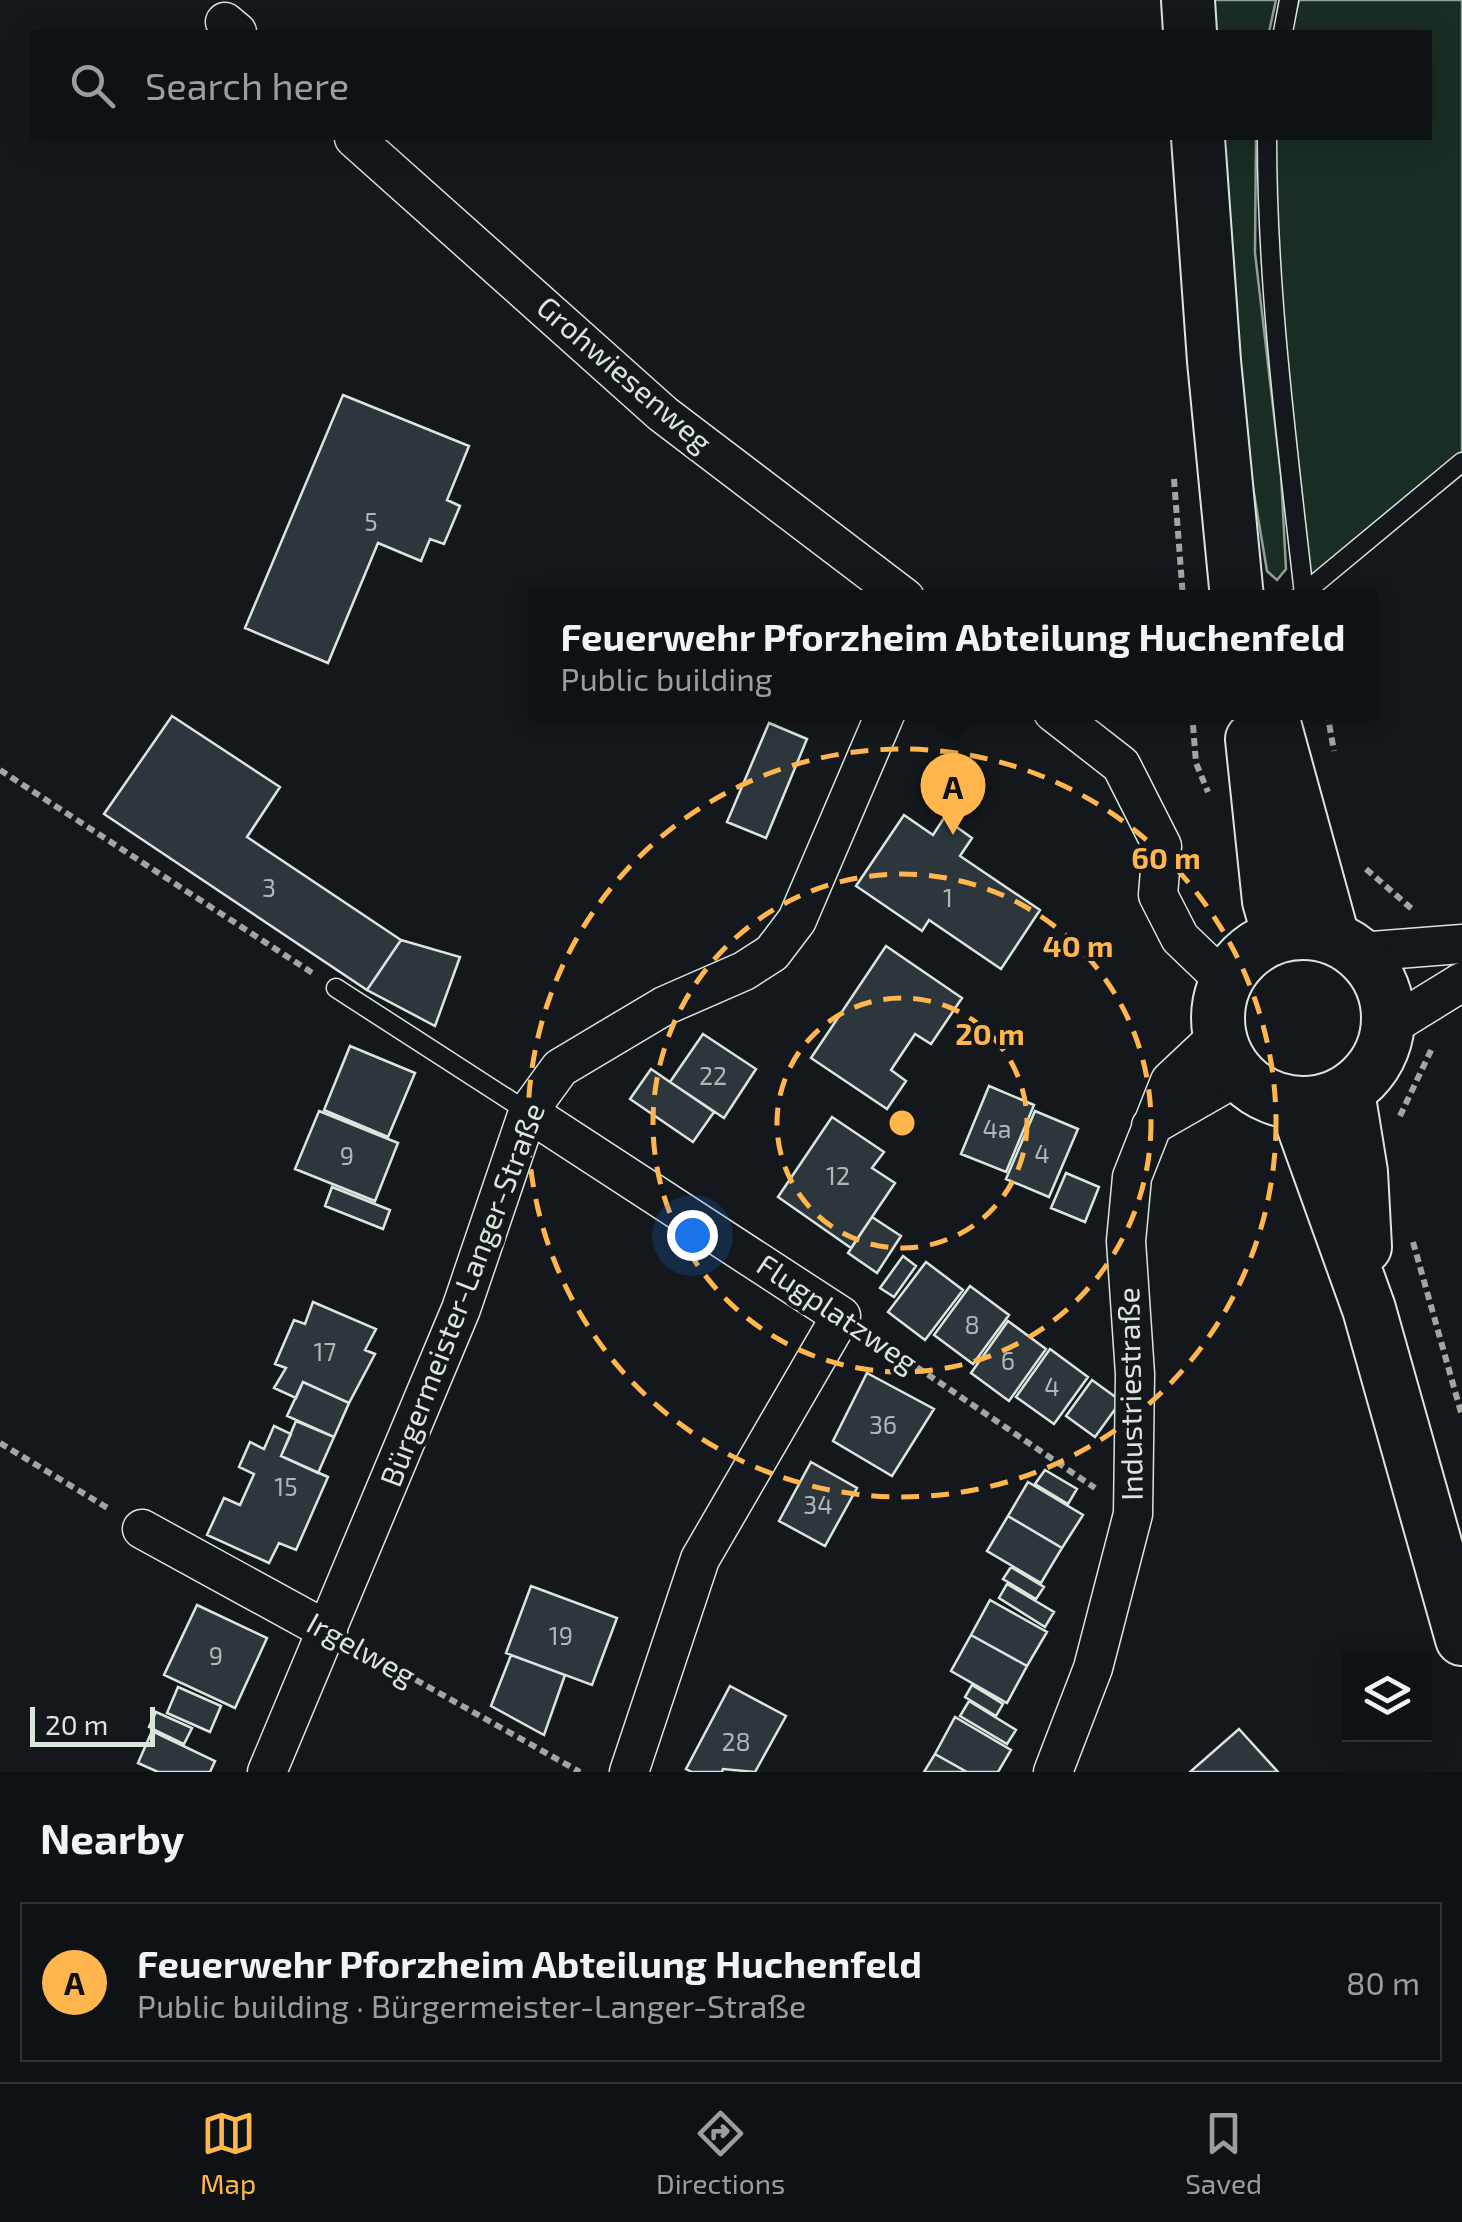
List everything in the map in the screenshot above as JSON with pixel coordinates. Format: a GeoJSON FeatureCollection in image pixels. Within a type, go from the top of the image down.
{"type":"FeatureCollection","features":[{"type":"Feature","properties":{"kind":"main road"},"geometry":{"type":"LineString","coordinates":[[1188,0],[1190,30]]}},
{"type":"Feature","properties":{"kind":"main road"},"geometry":{"type":"LineString","coordinates":[[1198,140],[1236,590]]}},
{"type":"Feature","properties":{"kind":"main road"},"geometry":{"type":"LineString","coordinates":[[1250,720],[1269,902],[1279,936]]}},
{"type":"Feature","properties":{"kind":"main road"},"geometry":{"type":"LineString","coordinates":[[1273,720],[1346,945]]}},
{"type":"Feature","properties":{"kind":"main road"},"geometry":{"type":"LineString","coordinates":[[1304,932],[1346,945],[1378,976],[1387,1000],[1389,1027],[1382,1053],[1368,1076],[1348,1092],[1322,1102],[1295,1104],[1242,1082],[1219,1035],[1218,1008],[1226,982],[1239,962],[1258,946],[1279,936],[1304,932]]}},
{"type":"Feature","properties":{"kind":"main road"},"geometry":{"type":"LineString","coordinates":[[1348,1092],[1360,1172],[1369,1309]]}},
{"type":"Feature","properties":{"kind":"main road"},"geometry":{"type":"LineString","coordinates":[[1295,1104],[1369,1309],[1462,1639]]}},
{"type":"Feature","properties":{"kind":"street","name":"Grohwiesenweg"},"geometry":{"type":"LineString","coordinates":[[356,140],[663,414],[894,590]]}},
{"type":"Feature","properties":{"kind":"street","name":"Bürgermeister-Langer-Straße"},"geometry":{"type":"LineString","coordinates":[[267,1772],[461,1309],[528,1112],[560,1068],[664,1006],[744,971],[772,954],[798,920],[883,720]]}},
{"type":"Feature","properties":{"kind":"street"},"geometry":{"type":"LineString","coordinates":[[1063,720],[1121,765],[1162,846],[1158,895],[1180,938],[1226,982]]}},
{"type":"Feature","properties":{"kind":"street"},"geometry":{"type":"LineString","coordinates":[[1346,945],[1462,944]]}},
{"type":"Feature","properties":{"kind":"street"},"geometry":{"type":"LineString","coordinates":[[1389,1027],[1451,988]]}},
{"type":"Feature","properties":{"kind":"street","name":"Industriestraße"},"geometry":{"type":"LineString","coordinates":[[1053,1772],[1093,1668],[1134,1514],[1135,1374],[1126,1241],[1132,1177],[1170,1081],[1219,1035]]}},
{"type":"Feature","properties":{"kind":"street"},"geometry":{"type":"LineString","coordinates":[[1151,1126],[1226,1083],[1242,1082]]}},
{"type":"Feature","properties":{"kind":"street","name":"Flugplatzweg"},"geometry":{"type":"LineString","coordinates":[[528,1112],[841,1316]]}},
{"type":"Feature","properties":{"kind":"street"},"geometry":{"type":"LineString","coordinates":[[629,1772],[700,1559],[841,1316]]}},
{"type":"Feature","properties":{"kind":"street","name":"Irgelweg"},"geometry":{"type":"LineString","coordinates":[[142,1529],[328,1631]]}},
{"type":"Feature","properties":{"kind":"lane"},"geometry":{"type":"LineString","coordinates":[[1283,30],[1290,0]]}},
{"type":"Feature","properties":{"kind":"lane"},"geometry":{"type":"LineString","coordinates":[[1267,140],[1269,250],[1300,590]]}},
{"type":"Feature","properties":{"kind":"lane"},"geometry":{"type":"LineString","coordinates":[[1308,590],[1462,462]]}},
{"type":"Feature","properties":{"kind":"lane","name":"Flugplatzweg"},"geometry":{"type":"LineString","coordinates":[[336,988],[528,1112]]}},
{"type":"Feature","properties":{"kind":"path"},"geometry":{"type":"LineString","coordinates":[[1193,720],[1196,763],[1213,802]]}},
{"type":"Feature","properties":{"kind":"path"},"geometry":{"type":"LineString","coordinates":[[1328,720],[1336,764]]}},
{"type":"Feature","properties":{"kind":"path"},"geometry":{"type":"LineString","coordinates":[[0,770],[336,988]]}},
{"type":"Feature","properties":{"kind":"path"},"geometry":{"type":"LineString","coordinates":[[1361,854],[1366,872],[1411,908]]}},
{"type":"Feature","properties":{"kind":"path"},"geometry":{"type":"LineString","coordinates":[[1395,1128],[1444,1022],[1451,988]]}},
{"type":"Feature","properties":{"kind":"path"},"geometry":{"type":"LineString","coordinates":[[1412,1237],[1462,1416]]}},
{"type":"Feature","properties":{"kind":"path","name":"Flugplatzweg"},"geometry":{"type":"LineString","coordinates":[[841,1316],[1134,1514]]}},
{"type":"Feature","properties":{"kind":"path"},"geometry":{"type":"LineString","coordinates":[[0,1443],[142,1529]]}},
{"type":"Feature","properties":{"kind":"path","name":"Irgelweg"},"geometry":{"type":"LineString","coordinates":[[328,1631],[580,1772]]}},
{"type":"Feature","properties":{"kind":"green space"},"geometry":{"type":"Polygon","coordinates":[[[1209,0],[1276,0],[1269,30],[1211,30],[1209,0]]]}},
{"type":"Feature","properties":{"kind":"green space"},"geometry":{"type":"Polygon","coordinates":[[[1299,0],[1462,0],[1462,462],[1309,590],[1304,590],[1275,238],[1276,140],[1432,140],[1432,30],[1292,30],[1299,0]]]}},
{"type":"Feature","properties":{"kind":"green space"},"geometry":{"type":"Polygon","coordinates":[[[1219,140],[1256,140],[1255,253],[1281,475],[1286,569],[1277,580],[1267,571],[1241,416],[1219,140]]]}},
{"type":"Feature","properties":{"kind":"building"},"geometry":{"type":"Polygon","coordinates":[[[343,395],[469,446],[447,500],[460,506],[444,544],[430,539],[421,561],[378,543],[328,663],[245,628],[343,395]]]}},
{"type":"Feature","properties":{"kind":"building"},"geometry":{"type":"Polygon","coordinates":[[[172,716],[280,787],[247,837],[401,940],[367,990],[104,814],[172,716]]]}},
{"type":"Feature","properties":{"kind":"building"},"geometry":{"type":"Polygon","coordinates":[[[769,723],[807,739],[766,838],[727,822],[769,723]]]}},
{"type":"Feature","properties":{"kind":"building"},"geometry":{"type":"Polygon","coordinates":[[[904,815],[933,835],[944,818],[972,838],[960,856],[1040,910],[1001,969],[929,920],[922,931],[856,886],[904,815]]]}},
{"type":"Feature","properties":{"kind":"building"},"geometry":{"type":"Polygon","coordinates":[[[401,940],[460,957],[435,1026],[367,990],[401,940]]]}},
{"type":"Feature","properties":{"kind":"building"},"geometry":{"type":"Polygon","coordinates":[[[886,946],[962,998],[931,1044],[915,1034],[891,1070],[906,1081],[887,1109],[811,1058],[886,946]]]}},
{"type":"Feature","properties":{"kind":"building"},"geometry":{"type":"Polygon","coordinates":[[[703,1034],[756,1069],[724,1118],[670,1082],[703,1034]]]}},
{"type":"Feature","properties":{"kind":"building"},"geometry":{"type":"Polygon","coordinates":[[[350,1046],[415,1073],[388,1137],[324,1110],[350,1046]]]}},
{"type":"Feature","properties":{"kind":"building"},"geometry":{"type":"Polygon","coordinates":[[[651,1069],[714,1112],[693,1142],[630,1099],[651,1069]]]}},
{"type":"Feature","properties":{"kind":"building"},"geometry":{"type":"Polygon","coordinates":[[[989,1086],[1034,1105],[1006,1172],[961,1154],[989,1086]]]}},
{"type":"Feature","properties":{"kind":"building"},"geometry":{"type":"Polygon","coordinates":[[[319,1111],[398,1143],[375,1201],[295,1169],[319,1111]]]}},
{"type":"Feature","properties":{"kind":"building"},"geometry":{"type":"Polygon","coordinates":[[[1035,1111],[1078,1129],[1049,1197],[1006,1179],[1035,1111]]]}},
{"type":"Feature","properties":{"kind":"building"},"geometry":{"type":"Polygon","coordinates":[[[832,1117],[884,1152],[872,1168],[895,1183],[851,1248],[778,1197],[832,1117]]]}},
{"type":"Feature","properties":{"kind":"building"},"geometry":{"type":"Polygon","coordinates":[[[1066,1173],[1099,1187],[1085,1222],[1051,1208],[1066,1173]]]}},
{"type":"Feature","properties":{"kind":"building"},"geometry":{"type":"Polygon","coordinates":[[[332,1187],[390,1210],[383,1229],[325,1206],[332,1187]]]}},
{"type":"Feature","properties":{"kind":"building"},"geometry":{"type":"Polygon","coordinates":[[[872,1217],[901,1236],[877,1273],[848,1253],[872,1217]]]}},
{"type":"Feature","properties":{"kind":"building"},"geometry":{"type":"Polygon","coordinates":[[[903,1256],[916,1266],[894,1297],[880,1288],[903,1256]]]}},
{"type":"Feature","properties":{"kind":"building"},"geometry":{"type":"Polygon","coordinates":[[[926,1262],[963,1290],[925,1340],[888,1312],[926,1262]]]}},
{"type":"Feature","properties":{"kind":"building"},"geometry":{"type":"Polygon","coordinates":[[[970,1286],[1009,1315],[973,1364],[934,1335],[970,1286]]]}},
{"type":"Feature","properties":{"kind":"building"},"geometry":{"type":"Polygon","coordinates":[[[313,1302],[376,1329],[365,1350],[375,1354],[349,1403],[303,1382],[296,1398],[274,1388],[286,1368],[275,1364],[294,1320],[305,1324],[313,1302]]]}},
{"type":"Feature","properties":{"kind":"building"},"geometry":{"type":"Polygon","coordinates":[[[1008,1321],[1046,1349],[1009,1401],[971,1373],[1008,1321]]]}},
{"type":"Feature","properties":{"kind":"building"},"geometry":{"type":"Polygon","coordinates":[[[1050,1349],[1088,1377],[1054,1424],[1016,1397],[1050,1349]]]}},
{"type":"Feature","properties":{"kind":"building"},"geometry":{"type":"Polygon","coordinates":[[[867,1373],[934,1409],[892,1476],[833,1441],[867,1373]]]}},
{"type":"Feature","properties":{"kind":"building"},"geometry":{"type":"Polygon","coordinates":[[[1092,1380],[1121,1401],[1095,1437],[1066,1416],[1092,1380]]]}},
{"type":"Feature","properties":{"kind":"building"},"geometry":{"type":"Polygon","coordinates":[[[303,1382],[349,1403],[334,1437],[287,1416],[303,1382]]]}},
{"type":"Feature","properties":{"kind":"building"},"geometry":{"type":"Polygon","coordinates":[[[296,1421],[334,1437],[318,1473],[281,1456],[296,1421]]]}},
{"type":"Feature","properties":{"kind":"building"},"geometry":{"type":"Polygon","coordinates":[[[274,1426],[291,1434],[281,1456],[328,1477],[296,1550],[279,1543],[269,1563],[207,1535],[224,1498],[240,1505],[254,1474],[239,1467],[250,1442],[264,1449],[274,1426]]]}},
{"type":"Feature","properties":{"kind":"building"},"geometry":{"type":"Polygon","coordinates":[[[811,1462],[857,1488],[825,1546],[779,1521],[811,1462]]]}},
{"type":"Feature","properties":{"kind":"building"},"geometry":{"type":"Polygon","coordinates":[[[1045,1470],[1077,1489],[1068,1504],[1035,1484],[1045,1470]]]}},
{"type":"Feature","properties":{"kind":"building"},"geometry":{"type":"Polygon","coordinates":[[[1028,1482],[1083,1515],[1062,1548],[1008,1516],[1028,1482]]]}},
{"type":"Feature","properties":{"kind":"building"},"geometry":{"type":"Polygon","coordinates":[[[1008,1516],[1062,1548],[1041,1583],[987,1551],[1008,1516]]]}},
{"type":"Feature","properties":{"kind":"building"},"geometry":{"type":"Polygon","coordinates":[[[1011,1567],[1044,1587],[1036,1599],[1003,1579],[1011,1567]]]}},
{"type":"Feature","properties":{"kind":"building"},"geometry":{"type":"Polygon","coordinates":[[[1007,1584],[1054,1612],[1045,1627],[999,1598],[1007,1584]]]}},
{"type":"Feature","properties":{"kind":"building"},"geometry":{"type":"Polygon","coordinates":[[[531,1586],[617,1618],[592,1685],[506,1653],[531,1586]]]}},
{"type":"Feature","properties":{"kind":"building"},"geometry":{"type":"Polygon","coordinates":[[[990,1600],[1047,1632],[1027,1666],[971,1635],[990,1600]]]}},
{"type":"Feature","properties":{"kind":"building"},"geometry":{"type":"Polygon","coordinates":[[[197,1605],[267,1638],[235,1708],[164,1675],[197,1605]]]}},
{"type":"Feature","properties":{"kind":"building"},"geometry":{"type":"Polygon","coordinates":[[[971,1635],[1027,1666],[1007,1703],[951,1671],[971,1635]]]}},
{"type":"Feature","properties":{"kind":"building"},"geometry":{"type":"Polygon","coordinates":[[[511,1655],[565,1675],[544,1735],[491,1706],[511,1655]]]}},
{"type":"Feature","properties":{"kind":"building"},"geometry":{"type":"Polygon","coordinates":[[[972,1685],[1003,1704],[996,1716],[965,1697],[972,1685]]]}},
{"type":"Feature","properties":{"kind":"building"},"geometry":{"type":"Polygon","coordinates":[[[730,1686],[786,1716],[755,1772],[692,1772],[686,1769],[730,1686]]]}},
{"type":"Feature","properties":{"kind":"building"},"geometry":{"type":"Polygon","coordinates":[[[178,1687],[221,1706],[210,1732],[167,1713],[178,1687]]]}},
{"type":"Feature","properties":{"kind":"building"},"geometry":{"type":"Polygon","coordinates":[[[969,1701],[1016,1730],[1007,1744],[960,1716],[969,1701]]]}},
{"type":"Feature","properties":{"kind":"building"},"geometry":{"type":"Polygon","coordinates":[[[156,1712],[192,1728],[184,1744],[149,1727],[156,1712]]]}},
{"type":"Feature","properties":{"kind":"building"},"geometry":{"type":"Polygon","coordinates":[[[955,1717],[1011,1750],[998,1772],[967,1772],[935,1754],[955,1717]]]}},
{"type":"Feature","properties":{"kind":"building"},"geometry":{"type":"Polygon","coordinates":[[[1239,1729],[1278,1772],[1190,1772],[1239,1729]]]}},
{"type":"Feature","properties":{"kind":"building"},"geometry":{"type":"Polygon","coordinates":[[[152,1731],[215,1761],[210,1772],[158,1772],[138,1763],[152,1731]]]}},
{"type":"Feature","properties":{"kind":"building"},"geometry":{"type":"Polygon","coordinates":[[[935,1754],[967,1772],[924,1772],[935,1754]]]}},
{"type":"Feature","properties":{"kind":"place","name":"Feuerwehr Pforzheim Abteilung Huchenfeld"},"geometry":{"type":"Point","coordinates":[953,835]}}]}
